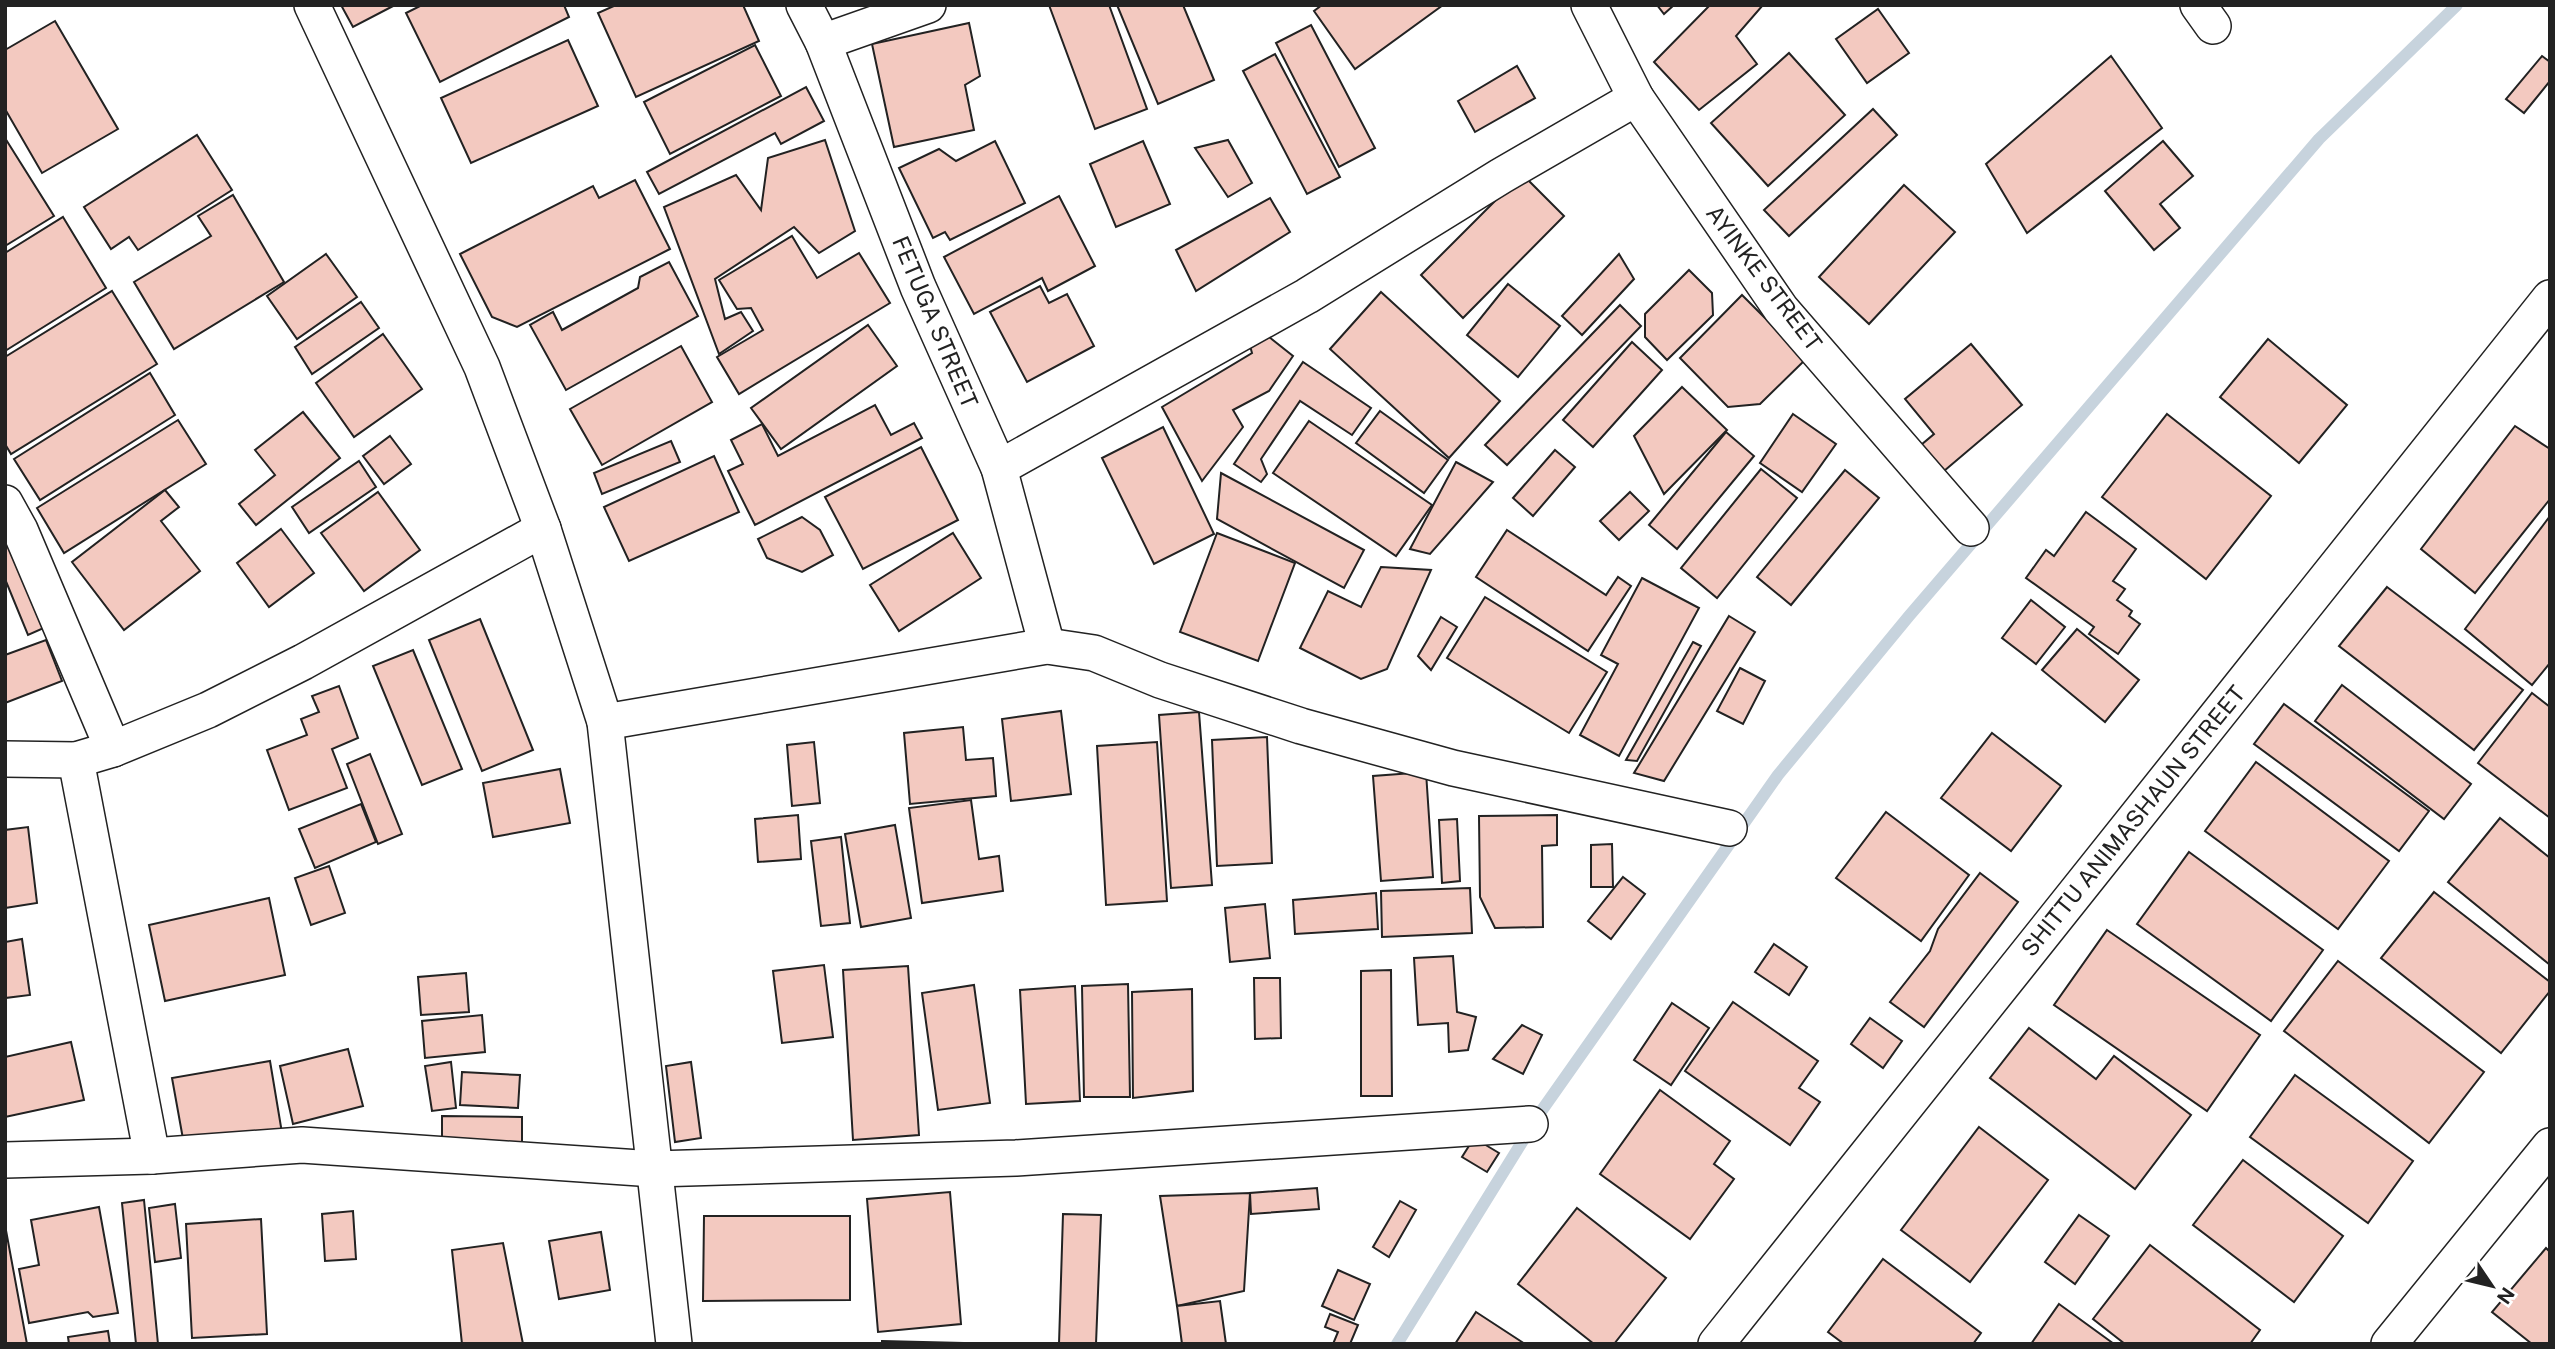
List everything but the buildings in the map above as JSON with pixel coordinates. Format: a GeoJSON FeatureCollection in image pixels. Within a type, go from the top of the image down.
{"type":"FeatureCollection","features":[{"type":"Feature","properties":{"kind":"street"},"geometry":{"type":"LineString","coordinates":[[312,5],[482,367],[542,529],[605,722],[674,1344]]}},
{"type":"Feature","properties":{"kind":"street","name":"FETUGA STREET"},"geometry":{"type":"LineString","coordinates":[[804,5],[823,42],[918,287],[999,468],[1047,646]]}},
{"type":"Feature","properties":{"kind":"street"},"geometry":{"type":"LineString","coordinates":[[823,42],[928,5]]}},
{"type":"Feature","properties":{"kind":"street","name":"AYINKE STREET"},"geometry":{"type":"LineString","coordinates":[[1590,5],[1636,97],[1781,309],[1971,528]]}},
{"type":"Feature","properties":{"kind":"street"},"geometry":{"type":"LineString","coordinates":[[999,468],[1307,296],[1501,176],[1636,97]]}},
{"type":"Feature","properties":{"kind":"street","name":"SHITTU ANIMASHAUN STREET"},"geometry":{"type":"LineString","coordinates":[[1716,1344],[2545,315]]}},
{"type":"Feature","properties":{"kind":"street"},"geometry":{"type":"LineString","coordinates":[[5,503],[20,530],[113,749]]}},
{"type":"Feature","properties":{"kind":"street"},"geometry":{"type":"LineString","coordinates":[[5,759],[76,760],[113,749],[208,710],[303,662],[542,529]]}},
{"type":"Feature","properties":{"kind":"street"},"geometry":{"type":"LineString","coordinates":[[605,722],[1047,646],[1094,653],[1160,680],[1301,726],[1453,768],[1729,828]]}},
{"type":"Feature","properties":{"kind":"street"},"geometry":{"type":"LineString","coordinates":[[76,760],[152,1156]]}},
{"type":"Feature","properties":{"kind":"street"},"geometry":{"type":"LineString","coordinates":[[5,1160],[152,1156],[302,1145],[653,1170],[1016,1158],[1530,1124]]}},
{"type":"Feature","properties":{"kind":"street"},"geometry":{"type":"LineString","coordinates":[[2389,1344],[2550,1146]]}},
{"type":"Feature","properties":{"kind":"waterway"},"geometry":{"type":"LineString","coordinates":[[1397,1344],[1540,1113],[1778,775],[1909,616],[2319,139],[2457,5]]}}]}
